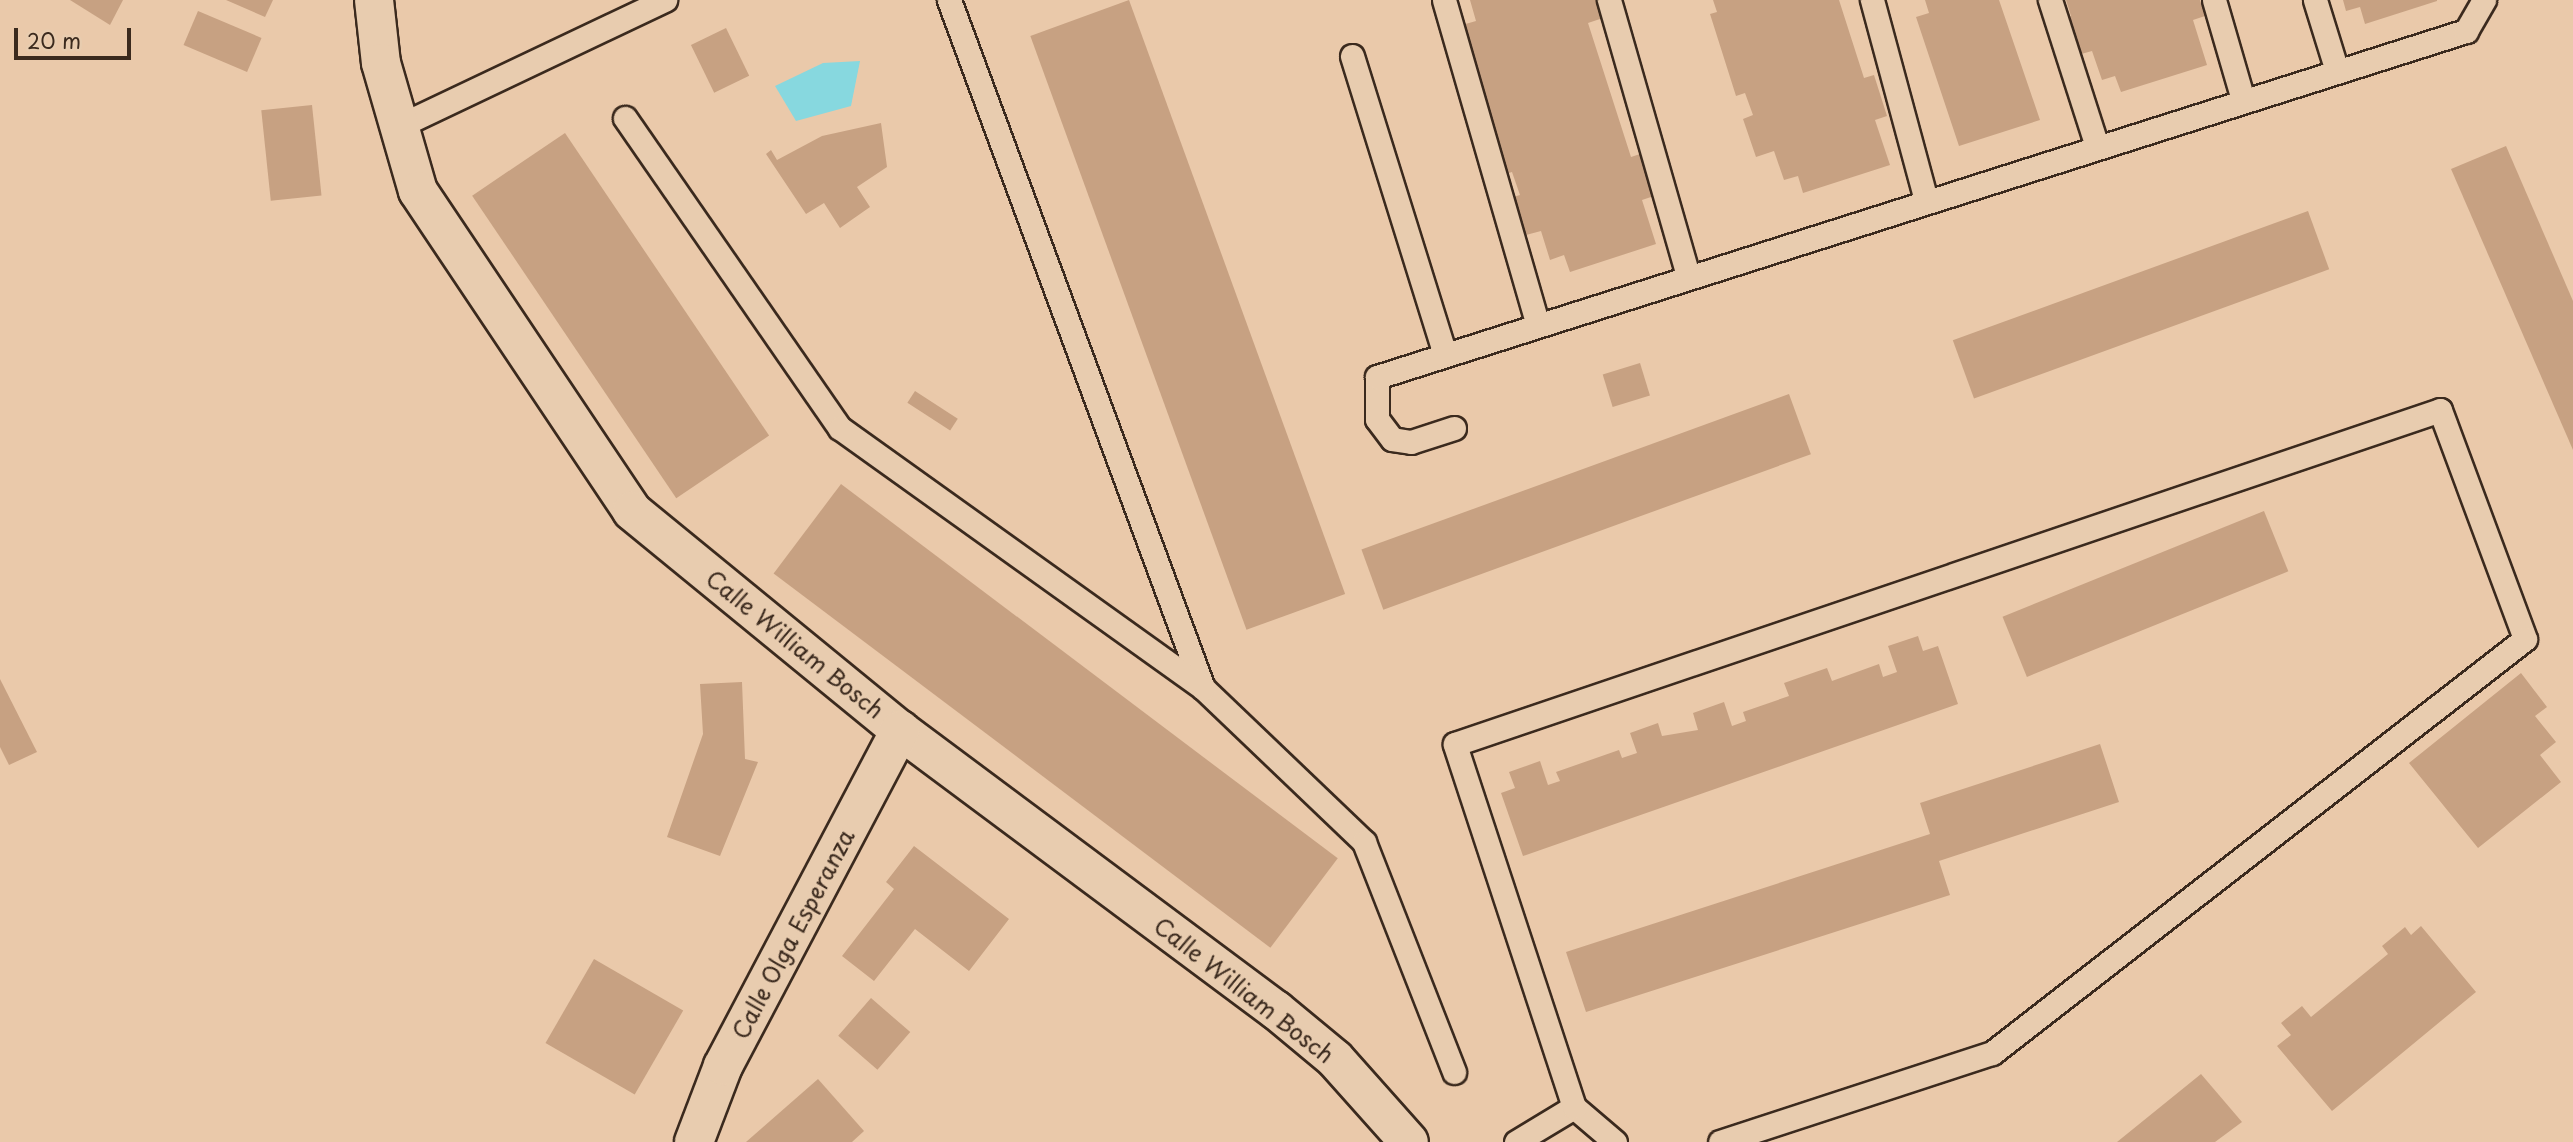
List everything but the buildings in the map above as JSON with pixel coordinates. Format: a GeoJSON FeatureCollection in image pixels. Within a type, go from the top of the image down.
{"type":"FeatureCollection","features":[{"type":"Feature","properties":{"kind":"street","name":"Calle William Bosch"},"geometry":{"type":"LineString","coordinates":[[374,0],[397,127],[418,191],[632,511],[900,730],[1286,1018],[1335,1059],[1409,1142]]}},
{"type":"Feature","properties":{"kind":"street","name":"Calle Olga Esperanza"},"geometry":{"type":"LineString","coordinates":[[694,1142],[723,1066],[900,730]]}},
{"type":"Feature","properties":{"kind":"lane"},"geometry":{"type":"LineString","coordinates":[[397,127],[665,0]]}},
{"type":"Feature","properties":{"kind":"lane"},"geometry":{"type":"LineString","coordinates":[[948,0],[1203,688]]}},
{"type":"Feature","properties":{"kind":"lane"},"geometry":{"type":"LineString","coordinates":[[1444,0],[1537,323]]}},
{"type":"Feature","properties":{"kind":"lane"},"geometry":{"type":"LineString","coordinates":[[1609,0],[1688,275]]}},
{"type":"Feature","properties":{"kind":"lane"},"geometry":{"type":"LineString","coordinates":[[1872,0],[1926,200]]}},
{"type":"Feature","properties":{"kind":"lane"},"geometry":{"type":"LineString","coordinates":[[2050,0],[2097,146]]}},
{"type":"Feature","properties":{"kind":"lane"},"geometry":{"type":"LineString","coordinates":[[2214,0],[2243,100]]}},
{"type":"Feature","properties":{"kind":"lane"},"geometry":{"type":"LineString","coordinates":[[2315,0],[2337,71]]}},
{"type":"Feature","properties":{"kind":"lane"},"geometry":{"type":"LineString","coordinates":[[1454,428],[1412,442],[1392,439],[1377,419],[1373,396],[1377,377],[1444,352],[2466,31],[2484,0]]}},
{"type":"Feature","properties":{"kind":"lane"},"geometry":{"type":"LineString","coordinates":[[1352,56],[1444,352]]}},
{"type":"Feature","properties":{"kind":"lane"},"geometry":{"type":"LineString","coordinates":[[625,118],[840,428],[1203,688],[1364,842],[1454,1072]]}},
{"type":"Feature","properties":{"kind":"lane"},"geometry":{"type":"LineString","coordinates":[[1605,1139],[1574,1107],[1455,744],[2440,411],[2525,639],[1992,1053],[1720,1142]]}},
{"type":"Feature","properties":{"kind":"lane"},"geometry":{"type":"LineString","coordinates":[[1516,1142],[1574,1107]]}},
{"type":"Feature","properties":{"kind":"water"},"geometry":{"type":"Polygon","coordinates":[[[860,61],[851,106],[796,121],[775,86],[823,63],[860,61]]]}}]}
